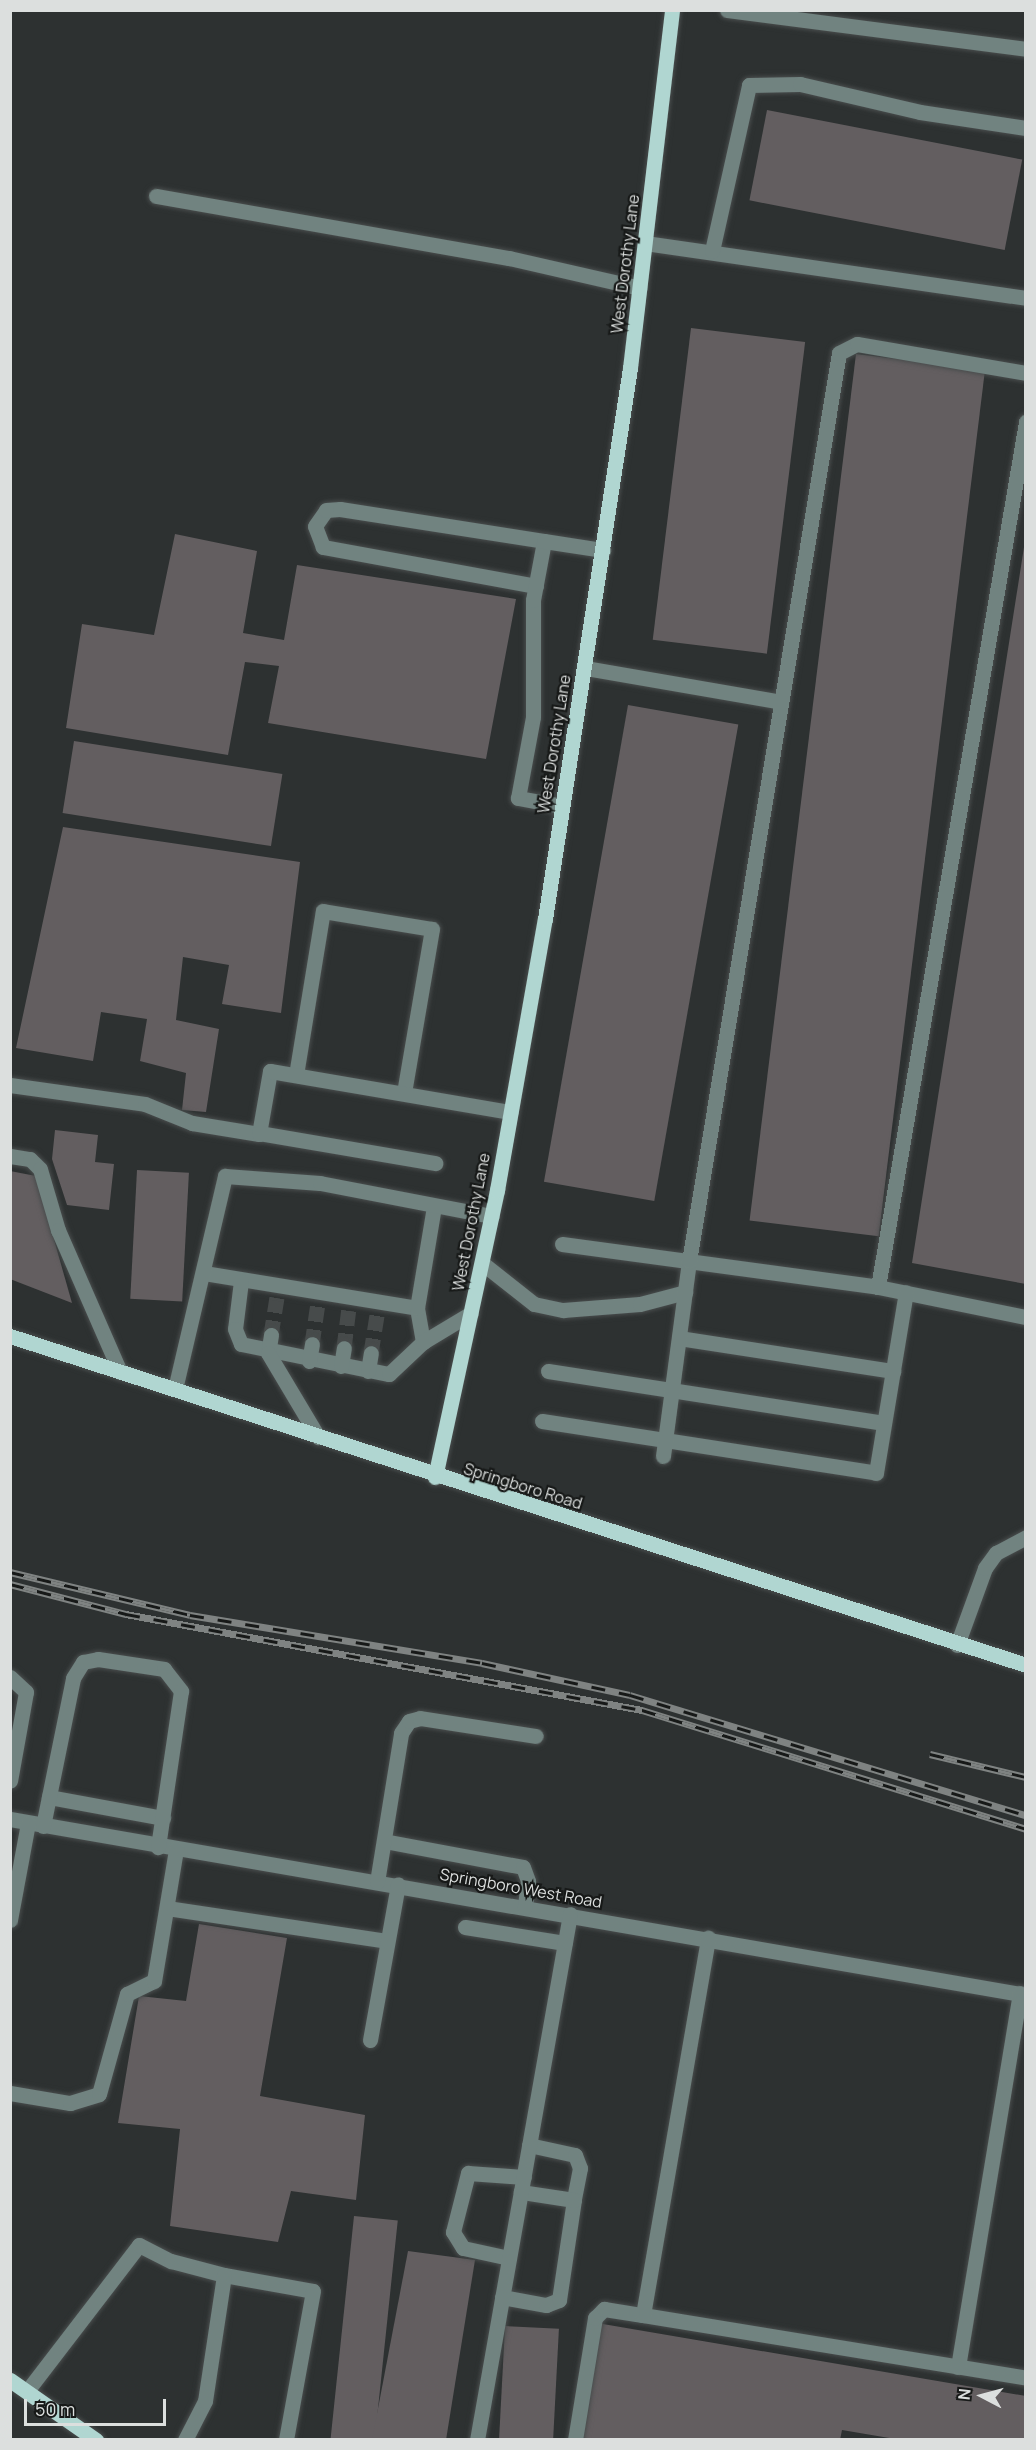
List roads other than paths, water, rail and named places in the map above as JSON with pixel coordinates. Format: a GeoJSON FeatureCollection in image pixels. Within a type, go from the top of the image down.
{"type":"FeatureCollection","features":[{"type":"Feature","properties":{"kind":"main road","name":"West Dorothy Lane"},"geometry":{"type":"LineString","coordinates":[[435,1477],[492,1216],[585,668],[640,288],[672,10]]}},
{"type":"Feature","properties":{"kind":"main road","name":"Springboro Road"},"geometry":{"type":"LineString","coordinates":[[10,1336],[435,1477],[957,1646],[1026,1665]]}},
{"type":"Feature","properties":{"kind":"main road"},"geometry":{"type":"LineString","coordinates":[[10,2380],[96,2439]]}},
{"type":"Feature","properties":{"kind":"street"},"geometry":{"type":"LineString","coordinates":[[727,10],[1026,49]]}},
{"type":"Feature","properties":{"kind":"street"},"geometry":{"type":"LineString","coordinates":[[712,251],[749,85],[800,84],[920,112],[1026,128]]}},
{"type":"Feature","properties":{"kind":"street"},"geometry":{"type":"LineString","coordinates":[[156,196],[509,258],[640,288]]}},
{"type":"Feature","properties":{"kind":"street"},"geometry":{"type":"LineString","coordinates":[[645,243],[1026,298]]}},
{"type":"Feature","properties":{"kind":"street"},"geometry":{"type":"LineString","coordinates":[[663,1456],[689,1261],[839,353],[857,344],[1026,373]]}},
{"type":"Feature","properties":{"kind":"street"},"geometry":{"type":"LineString","coordinates":[[878,1287],[1026,422]]}},
{"type":"Feature","properties":{"kind":"street"},"geometry":{"type":"LineString","coordinates":[[536,586],[323,546],[314,535],[319,516],[340,509],[603,550]]}},
{"type":"Feature","properties":{"kind":"street"},"geometry":{"type":"LineString","coordinates":[[544,541],[536,586],[533,717],[518,798],[562,806]]}},
{"type":"Feature","properties":{"kind":"street"},"geometry":{"type":"LineString","coordinates":[[585,668],[781,702]]}},
{"type":"Feature","properties":{"kind":"street"},"geometry":{"type":"LineString","coordinates":[[296,1075],[323,911],[432,929],[404,1092]]}},
{"type":"Feature","properties":{"kind":"street"},"geometry":{"type":"LineString","coordinates":[[259,1133],[270,1071],[511,1112]]}},
{"type":"Feature","properties":{"kind":"street"},"geometry":{"type":"LineString","coordinates":[[10,1085],[145,1104],[192,1123],[435,1163]]}},
{"type":"Feature","properties":{"kind":"street"},"geometry":{"type":"LineString","coordinates":[[10,1156],[30,1159],[40,1169],[58,1230],[120,1372]]}},
{"type":"Feature","properties":{"kind":"street"},"geometry":{"type":"LineString","coordinates":[[175,1389],[225,1176],[320,1183],[492,1216]]}},
{"type":"Feature","properties":{"kind":"street"},"geometry":{"type":"LineString","coordinates":[[423,1342],[417,1308],[434,1206]]}},
{"type":"Feature","properties":{"kind":"street"},"geometry":{"type":"LineString","coordinates":[[562,1244],[878,1287],[1026,1317]]}},
{"type":"Feature","properties":{"kind":"street"},"geometry":{"type":"LineString","coordinates":[[482,1263],[534,1304],[563,1310],[639,1304],[685,1292]]}},
{"type":"Feature","properties":{"kind":"street"},"geometry":{"type":"LineString","coordinates":[[204,1273],[278,1292],[350,1304],[378,1308],[417,1308]]}},
{"type":"Feature","properties":{"kind":"street"},"geometry":{"type":"LineString","coordinates":[[240,1281],[235,1329],[240,1344],[268,1353],[368,1371],[394,1372],[423,1342],[471,1313]]}},
{"type":"Feature","properties":{"kind":"street"},"geometry":{"type":"LineString","coordinates":[[542,1421],[665,1437],[876,1473],[906,1292]]}},
{"type":"Feature","properties":{"kind":"street"},"geometry":{"type":"LineString","coordinates":[[271,1335],[268,1353],[318,1437]]}},
{"type":"Feature","properties":{"kind":"street"},"geometry":{"type":"LineString","coordinates":[[679,1338],[893,1371]]}},
{"type":"Feature","properties":{"kind":"street"},"geometry":{"type":"LineString","coordinates":[[309,1361],[312,1344]]}},
{"type":"Feature","properties":{"kind":"street"},"geometry":{"type":"LineString","coordinates":[[341,1366],[344,1348]]}},
{"type":"Feature","properties":{"kind":"street"},"geometry":{"type":"LineString","coordinates":[[368,1371],[371,1353]]}},
{"type":"Feature","properties":{"kind":"street"},"geometry":{"type":"LineString","coordinates":[[548,1371],[672,1388],[884,1423]]}},
{"type":"Feature","properties":{"kind":"street"},"geometry":{"type":"LineString","coordinates":[[957,1646],[985,1568],[996,1553],[1026,1537]]}},
{"type":"Feature","properties":{"kind":"street"},"geometry":{"type":"LineString","coordinates":[[10,1920],[36,1824],[49,1797],[73,1678],[82,1662],[98,1659],[164,1669],[181,1691],[158,1846]]}},
{"type":"Feature","properties":{"kind":"street"},"geometry":{"type":"LineString","coordinates":[[10,1677],[26,1692],[10,1781]]}},
{"type":"Feature","properties":{"kind":"street"},"geometry":{"type":"LineString","coordinates":[[377,1882],[401,1733],[409,1721],[420,1718],[536,1736]]}},
{"type":"Feature","properties":{"kind":"street"},"geometry":{"type":"LineString","coordinates":[[49,1797],[162,1818]]}},
{"type":"Feature","properties":{"kind":"street","name":"Springboro West Road"},"geometry":{"type":"LineString","coordinates":[[10,1819],[1023,1994]]}},
{"type":"Feature","properties":{"kind":"street"},"geometry":{"type":"LineString","coordinates":[[384,1841],[523,1866],[528,1881],[525,1907]]}},
{"type":"Feature","properties":{"kind":"street"},"geometry":{"type":"LineString","coordinates":[[10,2093],[70,2103],[99,2094],[127,1994],[154,1981],[176,1849]]}},
{"type":"Feature","properties":{"kind":"street"},"geometry":{"type":"LineString","coordinates":[[370,2040],[398,1885]]}},
{"type":"Feature","properties":{"kind":"street"},"geometry":{"type":"LineString","coordinates":[[167,1908],[387,1941]]}},
{"type":"Feature","properties":{"kind":"street"},"geometry":{"type":"LineString","coordinates":[[477,2439],[570,1914]]}},
{"type":"Feature","properties":{"kind":"street"},"geometry":{"type":"LineString","coordinates":[[465,1927],[565,1943]]}},
{"type":"Feature","properties":{"kind":"street"},"geometry":{"type":"LineString","coordinates":[[643,2315],[708,1938]]}},
{"type":"Feature","properties":{"kind":"street"},"geometry":{"type":"LineString","coordinates":[[958,2367],[1023,1994]]}},
{"type":"Feature","properties":{"kind":"street"},"geometry":{"type":"LineString","coordinates":[[502,2297],[546,2305],[559,2300],[580,2168],[575,2155],[529,2145]]}},
{"type":"Feature","properties":{"kind":"street"},"geometry":{"type":"LineString","coordinates":[[509,2258],[463,2248],[453,2232],[468,2173],[522,2184],[574,2200]]}},
{"type":"Feature","properties":{"kind":"street"},"geometry":{"type":"LineString","coordinates":[[27,2391],[140,2245],[171,2261],[224,2275],[313,2290],[286,2439]]}},
{"type":"Feature","properties":{"kind":"street"},"geometry":{"type":"LineString","coordinates":[[185,2439],[205,2401],[224,2275]]}},
{"type":"Feature","properties":{"kind":"street"},"geometry":{"type":"LineString","coordinates":[[575,2439],[595,2318],[604,2309],[1026,2378]]}},
{"type":"Feature","properties":{"kind":"tunnel"},"geometry":{"type":"LineString","coordinates":[[271,1335],[277,1297]]}},
{"type":"Feature","properties":{"kind":"tunnel"},"geometry":{"type":"LineString","coordinates":[[312,1344],[318,1303]]}},
{"type":"Feature","properties":{"kind":"tunnel"},"geometry":{"type":"LineString","coordinates":[[344,1348],[349,1310]]}},
{"type":"Feature","properties":{"kind":"tunnel"},"geometry":{"type":"LineString","coordinates":[[371,1353],[377,1314]]}},
{"type":"Feature","properties":{"kind":"railway"},"geometry":{"type":"LineString","coordinates":[[10,1572],[190,1615],[482,1663],[630,1695],[1026,1815]]}},
{"type":"Feature","properties":{"kind":"railway"},"geometry":{"type":"LineString","coordinates":[[10,1584],[126,1614],[642,1710],[1026,1829]]}},
{"type":"Feature","properties":{"kind":"railway"},"geometry":{"type":"LineString","coordinates":[[930,1754],[1026,1777]]}}]}
